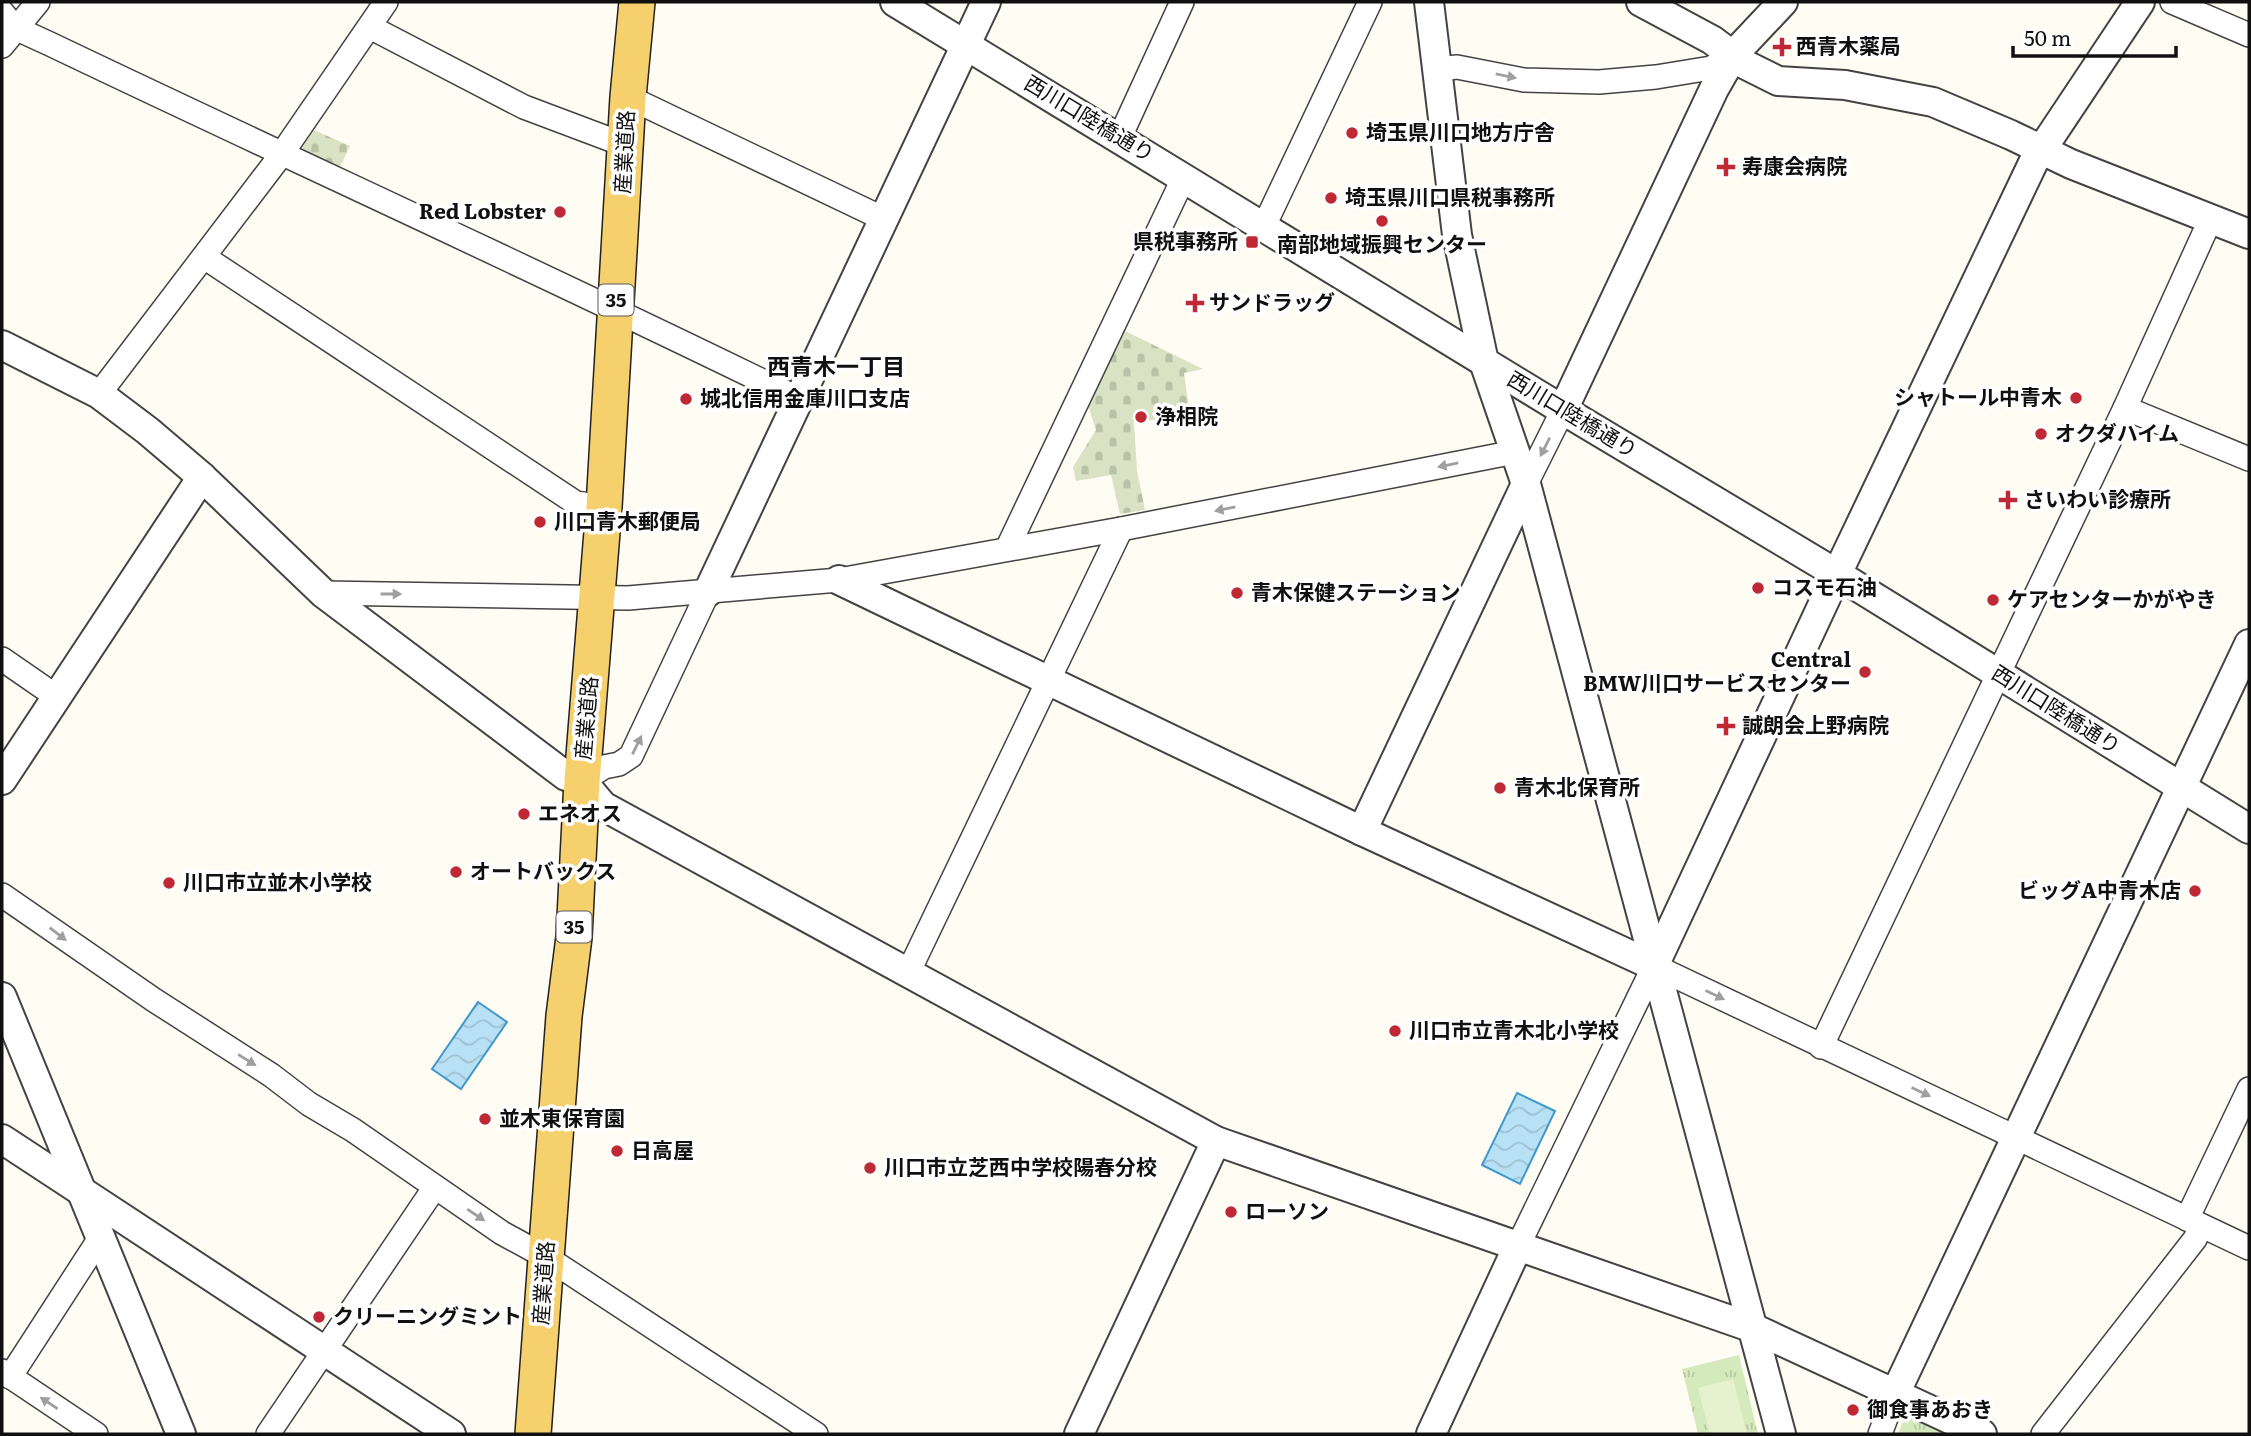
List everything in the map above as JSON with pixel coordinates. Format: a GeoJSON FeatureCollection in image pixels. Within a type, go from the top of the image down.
{"type":"FeatureCollection","features":[{"type":"Feature","properties":{"kind":"main road","name":"産業道路"},"geometry":{"type":"LineString","coordinates":[[533,1434],[564,1016],[574,937],[582,781],[604,507],[628,97],[637,2]]}},
{"type":"Feature","properties":{"kind":"street"},"geometry":{"type":"LineString","coordinates":[[2,46],[9,20],[38,2]]}},
{"type":"Feature","properties":{"kind":"street"},"geometry":{"type":"LineString","coordinates":[[99,394],[281,155],[386,2]]}},
{"type":"Feature","properties":{"kind":"street","name":"西川口陸橋通り"},"geometry":{"type":"LineString","coordinates":[[895,2],[1837,574],[2249,829]]}},
{"type":"Feature","properties":{"kind":"street"},"geometry":{"type":"LineString","coordinates":[[582,781],[631,756],[986,2]]}},
{"type":"Feature","properties":{"kind":"street"},"geometry":{"type":"LineString","coordinates":[[1119,137],[1182,2]]}},
{"type":"Feature","properties":{"kind":"street"},"geometry":{"type":"LineString","coordinates":[[1264,226],[1370,2]]}},
{"type":"Feature","properties":{"kind":"street"},"geometry":{"type":"LineString","coordinates":[[1429,2],[1457,235],[1485,362],[1526,484],[1781,1434]]}},
{"type":"Feature","properties":{"kind":"street"},"geometry":{"type":"LineString","coordinates":[[1641,2],[1712,40],[1744,64],[1778,82],[1845,85],[1933,102],[2071,164],[2249,234]]}},
{"type":"Feature","properties":{"kind":"street"},"geometry":{"type":"LineString","coordinates":[[1362,831],[1714,89],[1734,54],[1783,2]]}},
{"type":"Feature","properties":{"kind":"street"},"geometry":{"type":"LineString","coordinates":[[1431,1434],[2041,149],[2140,2]]}},
{"type":"Feature","properties":{"kind":"street"},"geometry":{"type":"LineString","coordinates":[[2172,2],[2249,34]]}},
{"type":"Feature","properties":{"kind":"street"},"geometry":{"type":"LineString","coordinates":[[9,20],[281,155],[615,310],[799,399]]}},
{"type":"Feature","properties":{"kind":"street"},"geometry":{"type":"LineString","coordinates":[[370,27],[524,107],[625,145]]}},
{"type":"Feature","properties":{"kind":"street"},"geometry":{"type":"LineString","coordinates":[[1439,69],[1457,66],[1524,80],[1599,82],[1656,77],[1711,68],[1734,54]]}},
{"type":"Feature","properties":{"kind":"street"},"geometry":{"type":"LineString","coordinates":[[628,97],[884,219]]}},
{"type":"Feature","properties":{"kind":"street"},"geometry":{"type":"LineString","coordinates":[[1007,550],[1184,177]]}},
{"type":"Feature","properties":{"kind":"street"},"geometry":{"type":"LineString","coordinates":[[1821,1047],[2125,408],[2210,218]]}},
{"type":"Feature","properties":{"kind":"street"},"geometry":{"type":"LineString","coordinates":[[204,257],[576,503],[604,507]]}},
{"type":"Feature","properties":{"kind":"street"},"geometry":{"type":"LineString","coordinates":[[2,345],[99,394],[148,431],[202,477],[323,593],[566,776],[582,781],[603,806],[1216,1141],[1753,1328],[1982,1434]]}},
{"type":"Feature","properties":{"kind":"street"},"geometry":{"type":"LineString","coordinates":[[2125,408],[2249,458]]}},
{"type":"Feature","properties":{"kind":"street"},"geometry":{"type":"LineString","coordinates":[[323,593],[597,597],[708,592],[839,580],[1121,529],[1515,452]]}},
{"type":"Feature","properties":{"kind":"street"},"geometry":{"type":"LineString","coordinates":[[2,780],[202,477]]}},
{"type":"Feature","properties":{"kind":"street"},"geometry":{"type":"LineString","coordinates":[[908,973],[1121,529]]}},
{"type":"Feature","properties":{"kind":"street"},"geometry":{"type":"LineString","coordinates":[[839,580],[1362,831],[2249,1248]]}},
{"type":"Feature","properties":{"kind":"street"},"geometry":{"type":"LineString","coordinates":[[1880,1434],[1895,1394],[2014,1138],[2249,644]]}},
{"type":"Feature","properties":{"kind":"street"},"geometry":{"type":"LineString","coordinates":[[2,659],[57,697]]}},
{"type":"Feature","properties":{"kind":"street"},"geometry":{"type":"LineString","coordinates":[[2,895],[502,1233],[546,1256],[816,1434]]}},
{"type":"Feature","properties":{"kind":"street"},"geometry":{"type":"LineString","coordinates":[[2,997],[181,1434]]}},
{"type":"Feature","properties":{"kind":"street"},"geometry":{"type":"LineString","coordinates":[[2043,1434],[2194,1239],[2194,1223],[2249,1089]]}},
{"type":"Feature","properties":{"kind":"street"},"geometry":{"type":"LineString","coordinates":[[2,1139],[452,1434]]}},
{"type":"Feature","properties":{"kind":"street"},"geometry":{"type":"LineString","coordinates":[[1080,1434],[1216,1141]]}},
{"type":"Feature","properties":{"kind":"street"},"geometry":{"type":"LineString","coordinates":[[268,1434],[435,1187]]}},
{"type":"Feature","properties":{"kind":"street"},"geometry":{"type":"LineString","coordinates":[[96,1434],[6,1374],[100,1238]]}},
{"type":"Feature","properties":{"kind":"green space"},"geometry":{"type":"Polygon","coordinates":[[[314,130],[350,146],[339,169],[299,152],[314,130]]]}},
{"type":"Feature","properties":{"kind":"green space","name":"浄相院"},"geometry":{"type":"Polygon","coordinates":[[[1125,331],[1203,369],[1184,373],[1190,416],[1134,422],[1137,471],[1145,510],[1120,514],[1111,475],[1076,481],[1073,467],[1096,430],[1088,406],[1125,331]]]}},
{"type":"Feature","properties":{"kind":"green space"},"geometry":{"type":"Polygon","coordinates":[[[1739,1355],[1758,1434],[1698,1434],[1682,1369],[1739,1355]]]}},
{"type":"Feature","properties":{"kind":"green space"},"geometry":{"type":"Polygon","coordinates":[[[1733,1379],[1747,1434],[1710,1434],[1698,1388],[1733,1379]]]}},
{"type":"Feature","properties":{"kind":"green space"},"geometry":{"type":"Polygon","coordinates":[[[1905,1416],[1944,1434],[1898,1434],[1905,1416]]]}},
{"type":"Feature","properties":{"kind":"water"},"geometry":{"type":"Polygon","coordinates":[[[478,1002],[507,1022],[461,1089],[432,1069],[478,1002]]]}},
{"type":"Feature","properties":{"kind":"water"},"geometry":{"type":"Polygon","coordinates":[[[1517,1093],[1555,1111],[1520,1184],[1482,1165],[1517,1093]]]}},
{"type":"Feature","properties":{"kind":"place","name":"西青木薬局"},"geometry":{"type":"Point","coordinates":[1782,47]}},
{"type":"Feature","properties":{"kind":"place","name":"埼玉県川口地方庁舎"},"geometry":{"type":"Point","coordinates":[1352,133]}},
{"type":"Feature","properties":{"kind":"place","name":"寿康会病院"},"geometry":{"type":"Point","coordinates":[1726,167]}},
{"type":"Feature","properties":{"kind":"place","name":"埼玉県川口県税事務所"},"geometry":{"type":"Point","coordinates":[1331,198]}},
{"type":"Feature","properties":{"kind":"place","name":"Red Lobster"},"geometry":{"type":"Point","coordinates":[560,212]}},
{"type":"Feature","properties":{"kind":"place","name":"南部地域振興センター"},"geometry":{"type":"Point","coordinates":[1382,221]}},
{"type":"Feature","properties":{"kind":"place","name":"県税事務所"},"geometry":{"type":"Point","coordinates":[1252,242]}},
{"type":"Feature","properties":{"kind":"place","name":"サンドラッグ"},"geometry":{"type":"Point","coordinates":[1195,303]}},
{"type":"Feature","properties":{"kind":"place","name":"シャトール中青木"},"geometry":{"type":"Point","coordinates":[2076,398]}},
{"type":"Feature","properties":{"kind":"place","name":"城北信用金庫川口支店"},"geometry":{"type":"Point","coordinates":[686,399]}},
{"type":"Feature","properties":{"kind":"place","name":"浄相院"},"geometry":{"type":"Point","coordinates":[1141,417]}},
{"type":"Feature","properties":{"kind":"place","name":"オクダハイム"},"geometry":{"type":"Point","coordinates":[2041,434]}},
{"type":"Feature","properties":{"kind":"place","name":"さいわい診療所"},"geometry":{"type":"Point","coordinates":[2008,500]}},
{"type":"Feature","properties":{"kind":"place","name":"川口青木郵便局"},"geometry":{"type":"Point","coordinates":[540,522]}},
{"type":"Feature","properties":{"kind":"place","name":"コスモ石油"},"geometry":{"type":"Point","coordinates":[1758,588]}},
{"type":"Feature","properties":{"kind":"place","name":"青木保健ステーション"},"geometry":{"type":"Point","coordinates":[1237,593]}},
{"type":"Feature","properties":{"kind":"place","name":"ケアセンターかがやき"},"geometry":{"type":"Point","coordinates":[1993,600]}},
{"type":"Feature","properties":{"kind":"place","name":"Central BMW川口サービスセンター"},"geometry":{"type":"Point","coordinates":[1865,672]}},
{"type":"Feature","properties":{"kind":"place","name":"誠朗会上野病院"},"geometry":{"type":"Point","coordinates":[1726,726]}},
{"type":"Feature","properties":{"kind":"place","name":"青木北保育所"},"geometry":{"type":"Point","coordinates":[1500,788]}},
{"type":"Feature","properties":{"kind":"place","name":"エネオス"},"geometry":{"type":"Point","coordinates":[524,814]}},
{"type":"Feature","properties":{"kind":"place","name":"オートバックス"},"geometry":{"type":"Point","coordinates":[456,872]}},
{"type":"Feature","properties":{"kind":"place","name":"川口市立並木小学校"},"geometry":{"type":"Point","coordinates":[169,883]}},
{"type":"Feature","properties":{"kind":"place","name":"ビッグA中青木店"},"geometry":{"type":"Point","coordinates":[2195,891]}},
{"type":"Feature","properties":{"kind":"place","name":"川口市立青木北小学校"},"geometry":{"type":"Point","coordinates":[1395,1031]}},
{"type":"Feature","properties":{"kind":"place","name":"並木東保育園"},"geometry":{"type":"Point","coordinates":[485,1119]}},
{"type":"Feature","properties":{"kind":"place","name":"日高屋"},"geometry":{"type":"Point","coordinates":[617,1151]}},
{"type":"Feature","properties":{"kind":"place","name":"川口市立芝西中学校陽春分校"},"geometry":{"type":"Point","coordinates":[870,1168]}},
{"type":"Feature","properties":{"kind":"place","name":"ローソン"},"geometry":{"type":"Point","coordinates":[1231,1212]}},
{"type":"Feature","properties":{"kind":"place","name":"クリーニングミント"},"geometry":{"type":"Point","coordinates":[319,1317]}},
{"type":"Feature","properties":{"kind":"place","name":"御食事あおき"},"geometry":{"type":"Point","coordinates":[1853,1410]}},
{"type":"Feature","properties":{"kind":"district","name":"西青木一丁目"},"geometry":{"type":"Point","coordinates":[836,367]}}]}
